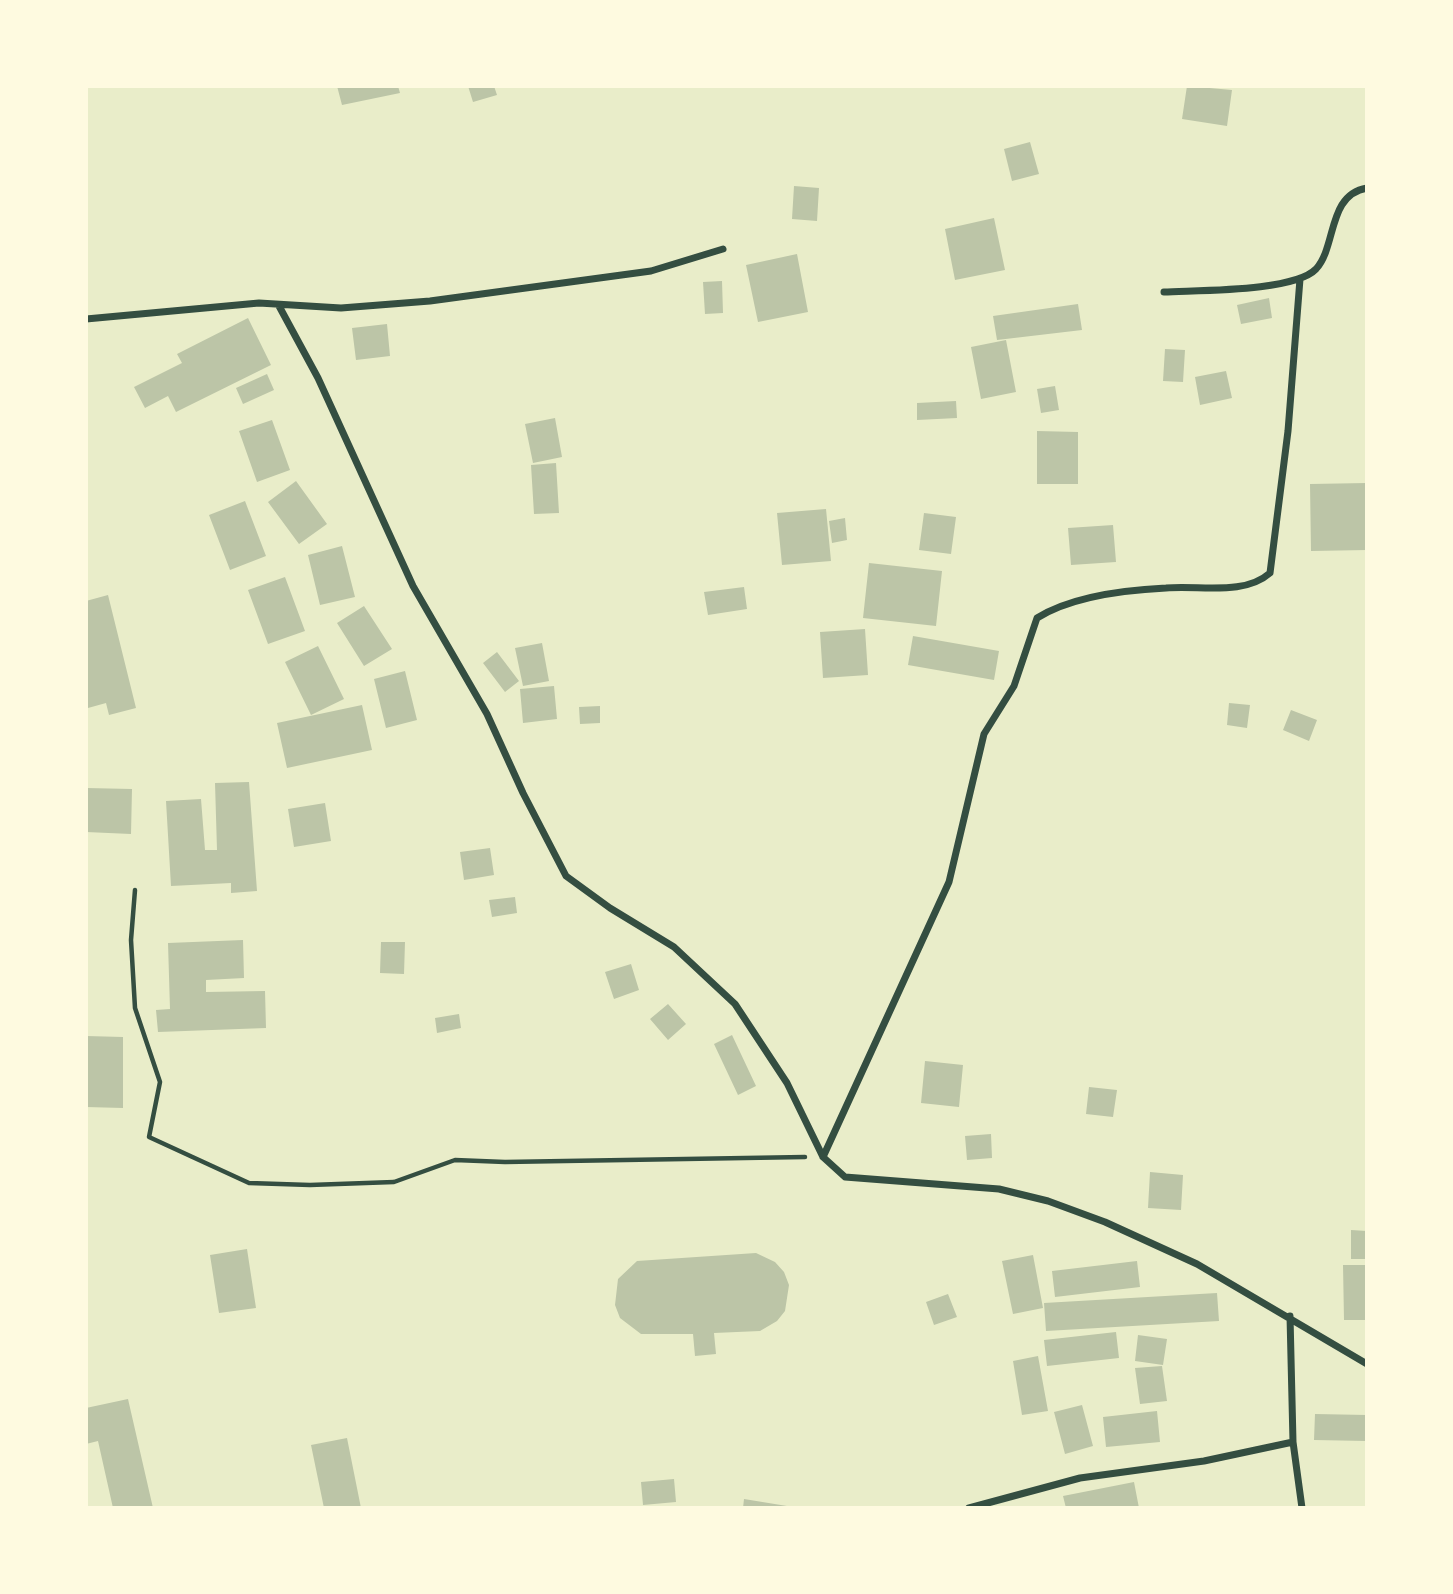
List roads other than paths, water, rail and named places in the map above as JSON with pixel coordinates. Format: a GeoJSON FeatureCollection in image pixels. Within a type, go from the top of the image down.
{"type":"FeatureCollection","features":[{"type":"Feature","properties":{"kind":"street"},"geometry":{"type":"LineString","coordinates":[[1164,292],[1271,286],[1300,279],[1316,269],[1345,199],[1359,189],[1367,188]]}},
{"type":"Feature","properties":{"kind":"street"},"geometry":{"type":"LineString","coordinates":[[86,320],[259,303],[341,308],[430,301],[651,271],[723,249]]}},
{"type":"Feature","properties":{"kind":"street"},"geometry":{"type":"LineString","coordinates":[[823,1157],[949,882],[984,734],[1014,686],[1037,618],[1074,601],[1165,588],[1254,586],[1270,573],[1288,431],[1300,279]]}},
{"type":"Feature","properties":{"kind":"street"},"geometry":{"type":"LineString","coordinates":[[279,306],[317,378],[413,586],[487,715],[566,876],[610,908],[674,947],[735,1004],[787,1083],[823,1157],[845,1177],[999,1189],[1048,1201],[1105,1222],[1198,1264],[1367,1364]]}},
{"type":"Feature","properties":{"kind":"street"},"geometry":{"type":"LineString","coordinates":[[1290,1316],[1293,1442],[1302,1508]]}},
{"type":"Feature","properties":{"kind":"street"},"geometry":{"type":"LineString","coordinates":[[969,1508],[1080,1478],[1204,1461],[1293,1442]]}}]}
